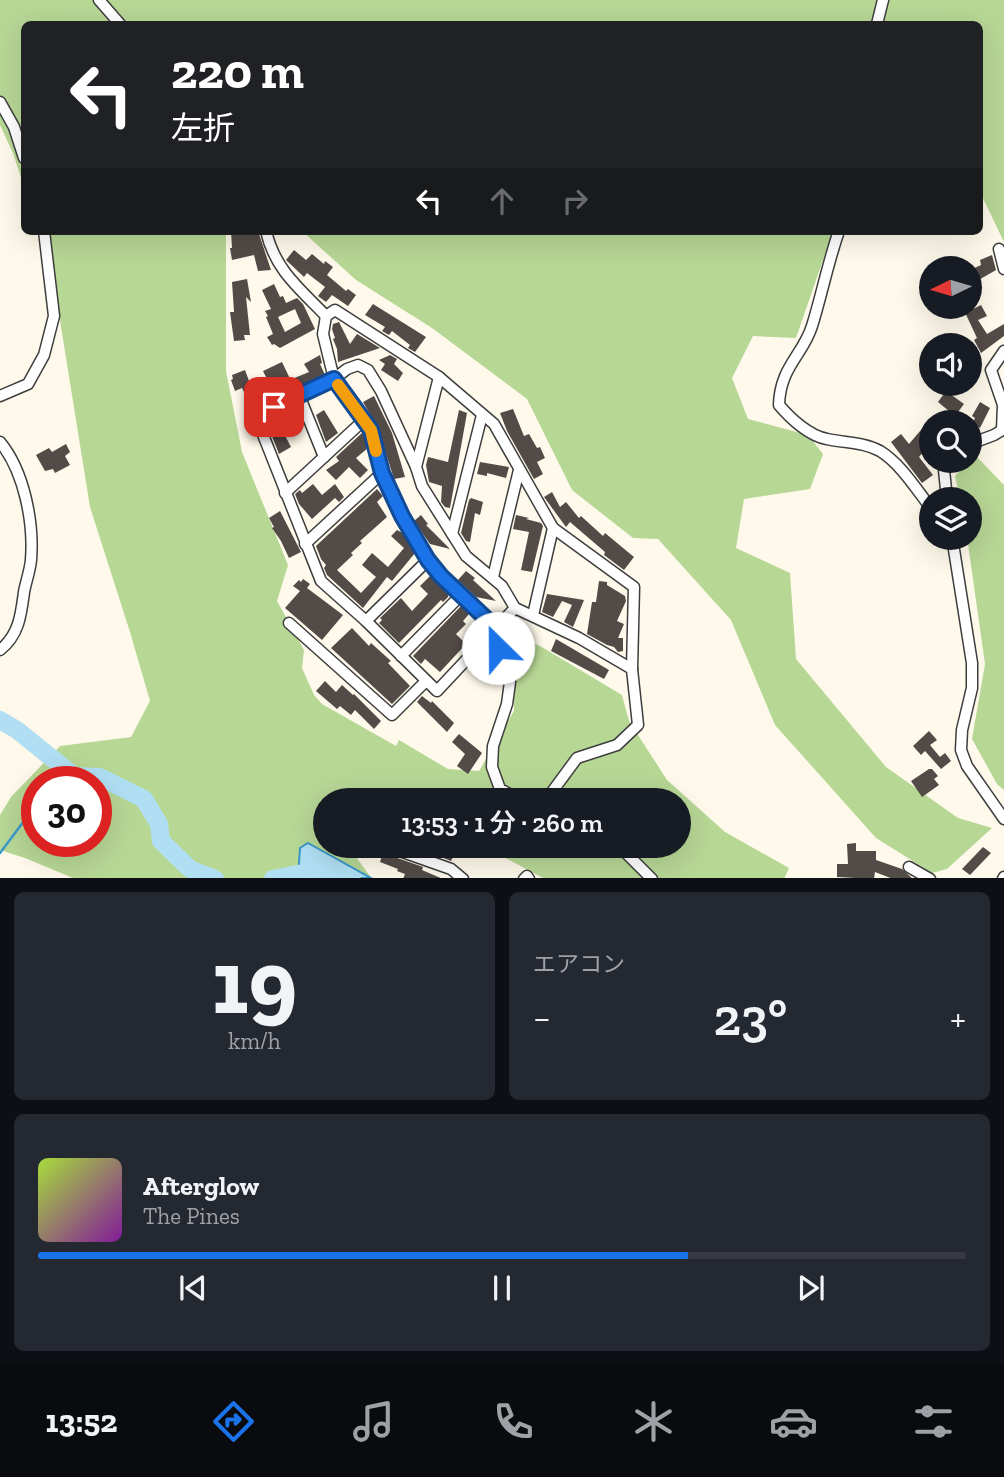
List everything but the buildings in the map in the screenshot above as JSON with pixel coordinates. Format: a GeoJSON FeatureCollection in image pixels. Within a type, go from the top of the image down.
{"type":"FeatureCollection","features":[{"type":"Feature","properties":{"kind":"street"},"geometry":{"type":"LineString","coordinates":[[99,0],[117,21]]}},
{"type":"Feature","properties":{"kind":"street"},"geometry":{"type":"LineString","coordinates":[[878,21],[883,0]]}},
{"type":"Feature","properties":{"kind":"street"},"geometry":{"type":"LineString","coordinates":[[0,102],[15,127],[21,148]]}},
{"type":"Feature","properties":{"kind":"street"},"geometry":{"type":"LineString","coordinates":[[0,396],[28,384],[44,355],[54,316],[44,235]]}},
{"type":"Feature","properties":{"kind":"street"},"geometry":{"type":"LineString","coordinates":[[267,235],[270,249],[282,271],[326,316]]}},
{"type":"Feature","properties":{"kind":"street"},"geometry":{"type":"LineString","coordinates":[[838,235],[824,275],[811,329],[779,391],[779,405],[790,418],[823,439],[859,443],[880,451],[919,492]]}},
{"type":"Feature","properties":{"kind":"street"},"geometry":{"type":"LineString","coordinates":[[999,249],[1004,269]]}},
{"type":"Feature","properties":{"kind":"street"},"geometry":{"type":"LineString","coordinates":[[500,788],[492,767],[493,746],[508,704],[510,682],[498,648],[496,628],[428,560],[402,516],[382,473],[371,430],[334,379],[323,334],[326,316],[335,310],[439,377],[495,424],[553,528],[634,587],[632,669],[638,725],[617,745],[577,758],[555,788]]}},
{"type":"Feature","properties":{"kind":"street"},"geometry":{"type":"LineString","coordinates":[[982,439],[1003,429],[1003,405],[991,370],[1004,351]]}},
{"type":"Feature","properties":{"kind":"street"},"geometry":{"type":"LineString","coordinates":[[515,608],[437,691],[321,581],[256,417],[334,379],[348,369],[358,365],[368,370],[381,391],[422,486],[466,556],[502,586],[515,608],[585,641],[632,669]]}},
{"type":"Feature","properties":{"kind":"street"},"geometry":{"type":"LineString","coordinates":[[416,467],[439,377]]}},
{"type":"Feature","properties":{"kind":"street"},"geometry":{"type":"LineString","coordinates":[[299,395],[324,457]]}},
{"type":"Feature","properties":{"kind":"street"},"geometry":{"type":"LineString","coordinates":[[452,534],[482,415]]}},
{"type":"Feature","properties":{"kind":"street"},"geometry":{"type":"LineString","coordinates":[[285,493],[363,420]]}},
{"type":"Feature","properties":{"kind":"street"},"geometry":{"type":"LineString","coordinates":[[0,442],[18,470],[30,528],[31,561],[21,614],[12,641],[0,650]]}},
{"type":"Feature","properties":{"kind":"street"},"geometry":{"type":"LineString","coordinates":[[493,577],[519,470]]}},
{"type":"Feature","properties":{"kind":"street"},"geometry":{"type":"LineString","coordinates":[[305,544],[382,473]]}},
{"type":"Feature","properties":{"kind":"street"},"geometry":{"type":"LineString","coordinates":[[533,615],[553,528]]}},
{"type":"Feature","properties":{"kind":"street"},"geometry":{"type":"LineString","coordinates":[[954,550],[972,663],[972,688],[962,730],[961,750],[967,766],[1004,819]]}},
{"type":"Feature","properties":{"kind":"street"},"geometry":{"type":"LineString","coordinates":[[366,621],[428,560]]}},
{"type":"Feature","properties":{"kind":"street"},"geometry":{"type":"LineString","coordinates":[[401,656],[461,595]]}},
{"type":"Feature","properties":{"kind":"street"},"geometry":{"type":"LineString","coordinates":[[289,623],[392,715],[426,681]]}},
{"type":"Feature","properties":{"kind":"street"},"geometry":{"type":"LineString","coordinates":[[420,858],[451,869],[463,878]]}},
{"type":"Feature","properties":{"kind":"street"},"geometry":{"type":"LineString","coordinates":[[631,858],[652,878]]}},
{"type":"Feature","properties":{"kind":"street"},"geometry":{"type":"LineString","coordinates":[[909,867],[930,878]]}},
{"type":"Feature","properties":{"kind":"street"},"geometry":{"type":"LineString","coordinates":[[524,878],[529,878]]}},
{"type":"Feature","properties":{"kind":"green space"},"geometry":{"type":"Polygon","coordinates":[[[0,0],[1004,0],[1004,242],[983,198],[983,21],[21,21],[21,178],[0,125],[0,0]]]}},
{"type":"Feature","properties":{"kind":"green space"},"geometry":{"type":"Polygon","coordinates":[[[40,235],[226,235],[226,371],[242,452],[288,565],[277,601],[304,650],[302,668],[314,695],[322,704],[396,746],[399,740],[448,769],[479,771],[514,711],[514,669],[501,637],[511,633],[540,646],[622,695],[629,721],[667,780],[676,788],[313,788],[313,858],[357,858],[371,878],[73,878],[22,857],[112,857],[112,766],[41,766],[60,746],[131,737],[150,701],[90,507],[53,277],[40,235]]]}},
{"type":"Feature","properties":{"kind":"green space"},"geometry":{"type":"Polygon","coordinates":[[[306,235],[832,235],[796,338],[753,336],[732,378],[748,419],[808,435],[823,454],[810,489],[744,499],[736,548],[790,573],[796,659],[886,767],[958,818],[992,828],[947,869],[932,873],[876,838],[775,725],[731,620],[658,539],[633,538],[572,490],[527,399],[432,328],[356,280],[306,235]]]}},
{"type":"Feature","properties":{"kind":"green space"},"geometry":{"type":"Polygon","coordinates":[[[982,462],[1004,485],[1004,790],[997,784],[972,739],[985,664],[969,550],[982,550],[982,487],[957,487],[955,476],[958,473],[982,473],[982,462]]]}},
{"type":"Feature","properties":{"kind":"green space"},"geometry":{"type":"Polygon","coordinates":[[[21,787],[21,857],[0,850],[0,815],[21,787]]]}},
{"type":"Feature","properties":{"kind":"green space"},"geometry":{"type":"Polygon","coordinates":[[[691,802],[725,832],[789,868],[784,878],[543,878],[505,858],[691,858],[691,802]]]}},
{"type":"Feature","properties":{"kind":"water"},"geometry":{"type":"Polygon","coordinates":[[[308,843],[313,846],[313,858],[335,858],[371,878],[298,878],[300,848],[308,843]]]}},
{"type":"Feature","properties":{"kind":"waterway"},"geometry":{"type":"LineString","coordinates":[[0,720],[17,730],[74,776],[100,777],[144,799],[159,824],[161,841],[190,869],[212,878]]}},
{"type":"Feature","properties":{"kind":"waterway"},"geometry":{"type":"LineString","coordinates":[[0,853],[21,825]]}},
{"type":"Feature","properties":{"kind":"waterway"},"geometry":{"type":"LineString","coordinates":[[278,878],[303,873],[344,878]]}},
{"type":"Feature","properties":{"kind":"slow traffic"},"geometry":{"type":"LineString","coordinates":[[338,385],[371,430],[376,451]]}},
{"type":"Feature","properties":{"kind":"route"},"geometry":{"type":"LineString","coordinates":[[274,407],[334,379],[371,430],[382,473],[402,516],[428,560],[441,576],[496,628],[498,648]]}}]}
